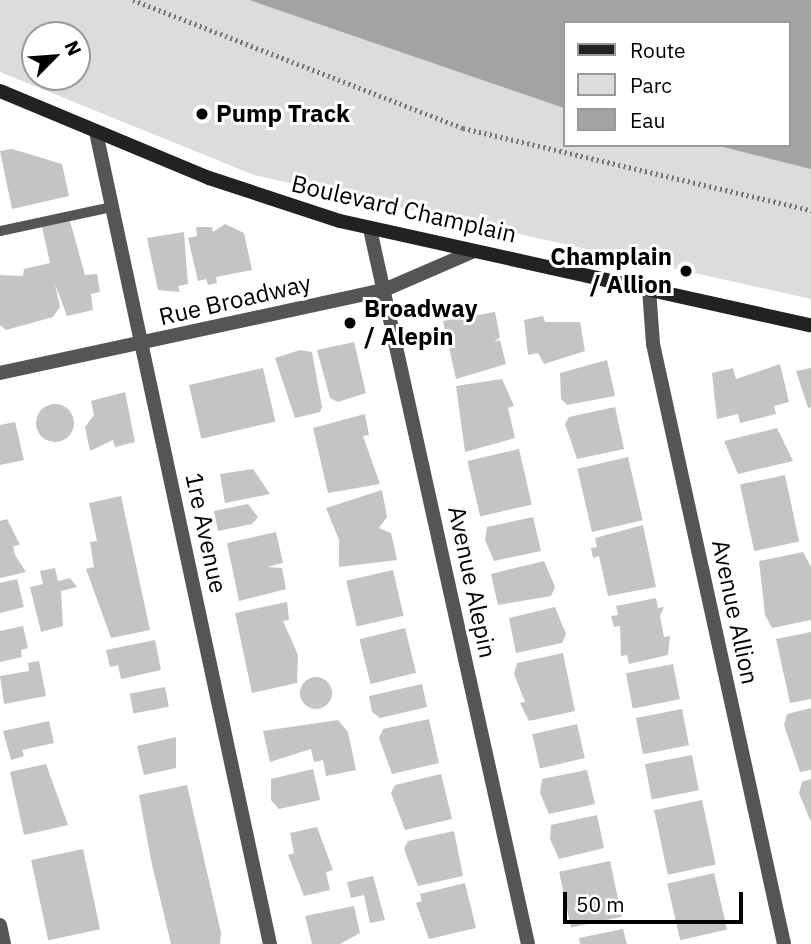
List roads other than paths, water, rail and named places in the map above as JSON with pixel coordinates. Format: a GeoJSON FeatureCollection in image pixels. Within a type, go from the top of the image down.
{"type":"FeatureCollection","features":[{"type":"Feature","properties":{"kind":"main road","name":"Boulevard Champlain"},"geometry":{"type":"LineString","coordinates":[[0,91],[282,205],[370,229],[811,325]]}},
{"type":"Feature","properties":{"kind":"street","name":"1re Avenue"},"geometry":{"type":"LineString","coordinates":[[96,132],[270,944]]}},
{"type":"Feature","properties":{"kind":"street","name":"Avenue Alepin"},"geometry":{"type":"LineString","coordinates":[[370,229],[528,944]]}},
{"type":"Feature","properties":{"kind":"street","name":"Rue Broadway"},"geometry":{"type":"LineString","coordinates":[[0,373],[384,290],[474,251]]}},
{"type":"Feature","properties":{"kind":"street","name":"Avenue Allion"},"geometry":{"type":"LineString","coordinates":[[649,289],[653,344],[784,944]]}},
{"type":"Feature","properties":{"kind":"street"},"geometry":{"type":"LineString","coordinates":[[0,925],[4,944]]}},
{"type":"Feature","properties":{"kind":"lane"},"geometry":{"type":"LineString","coordinates":[[0,231],[112,207]]}},
{"type":"Feature","properties":{"kind":"water"},"geometry":{"type":"Polygon","coordinates":[[[249,0],[811,0],[811,169],[723,147],[790,147],[790,21],[562,21],[562,107],[249,0]]]}},
{"type":"Feature","properties":{"kind":"place","name":"Pump Track"},"geometry":{"type":"Point","coordinates":[202,114]}},
{"type":"Feature","properties":{"kind":"place","name":"Champlain / Allion"},"geometry":{"type":"Point","coordinates":[686,271]}},
{"type":"Feature","properties":{"kind":"place","name":"Broadway / Alepin"},"geometry":{"type":"Point","coordinates":[350,323]}}]}
